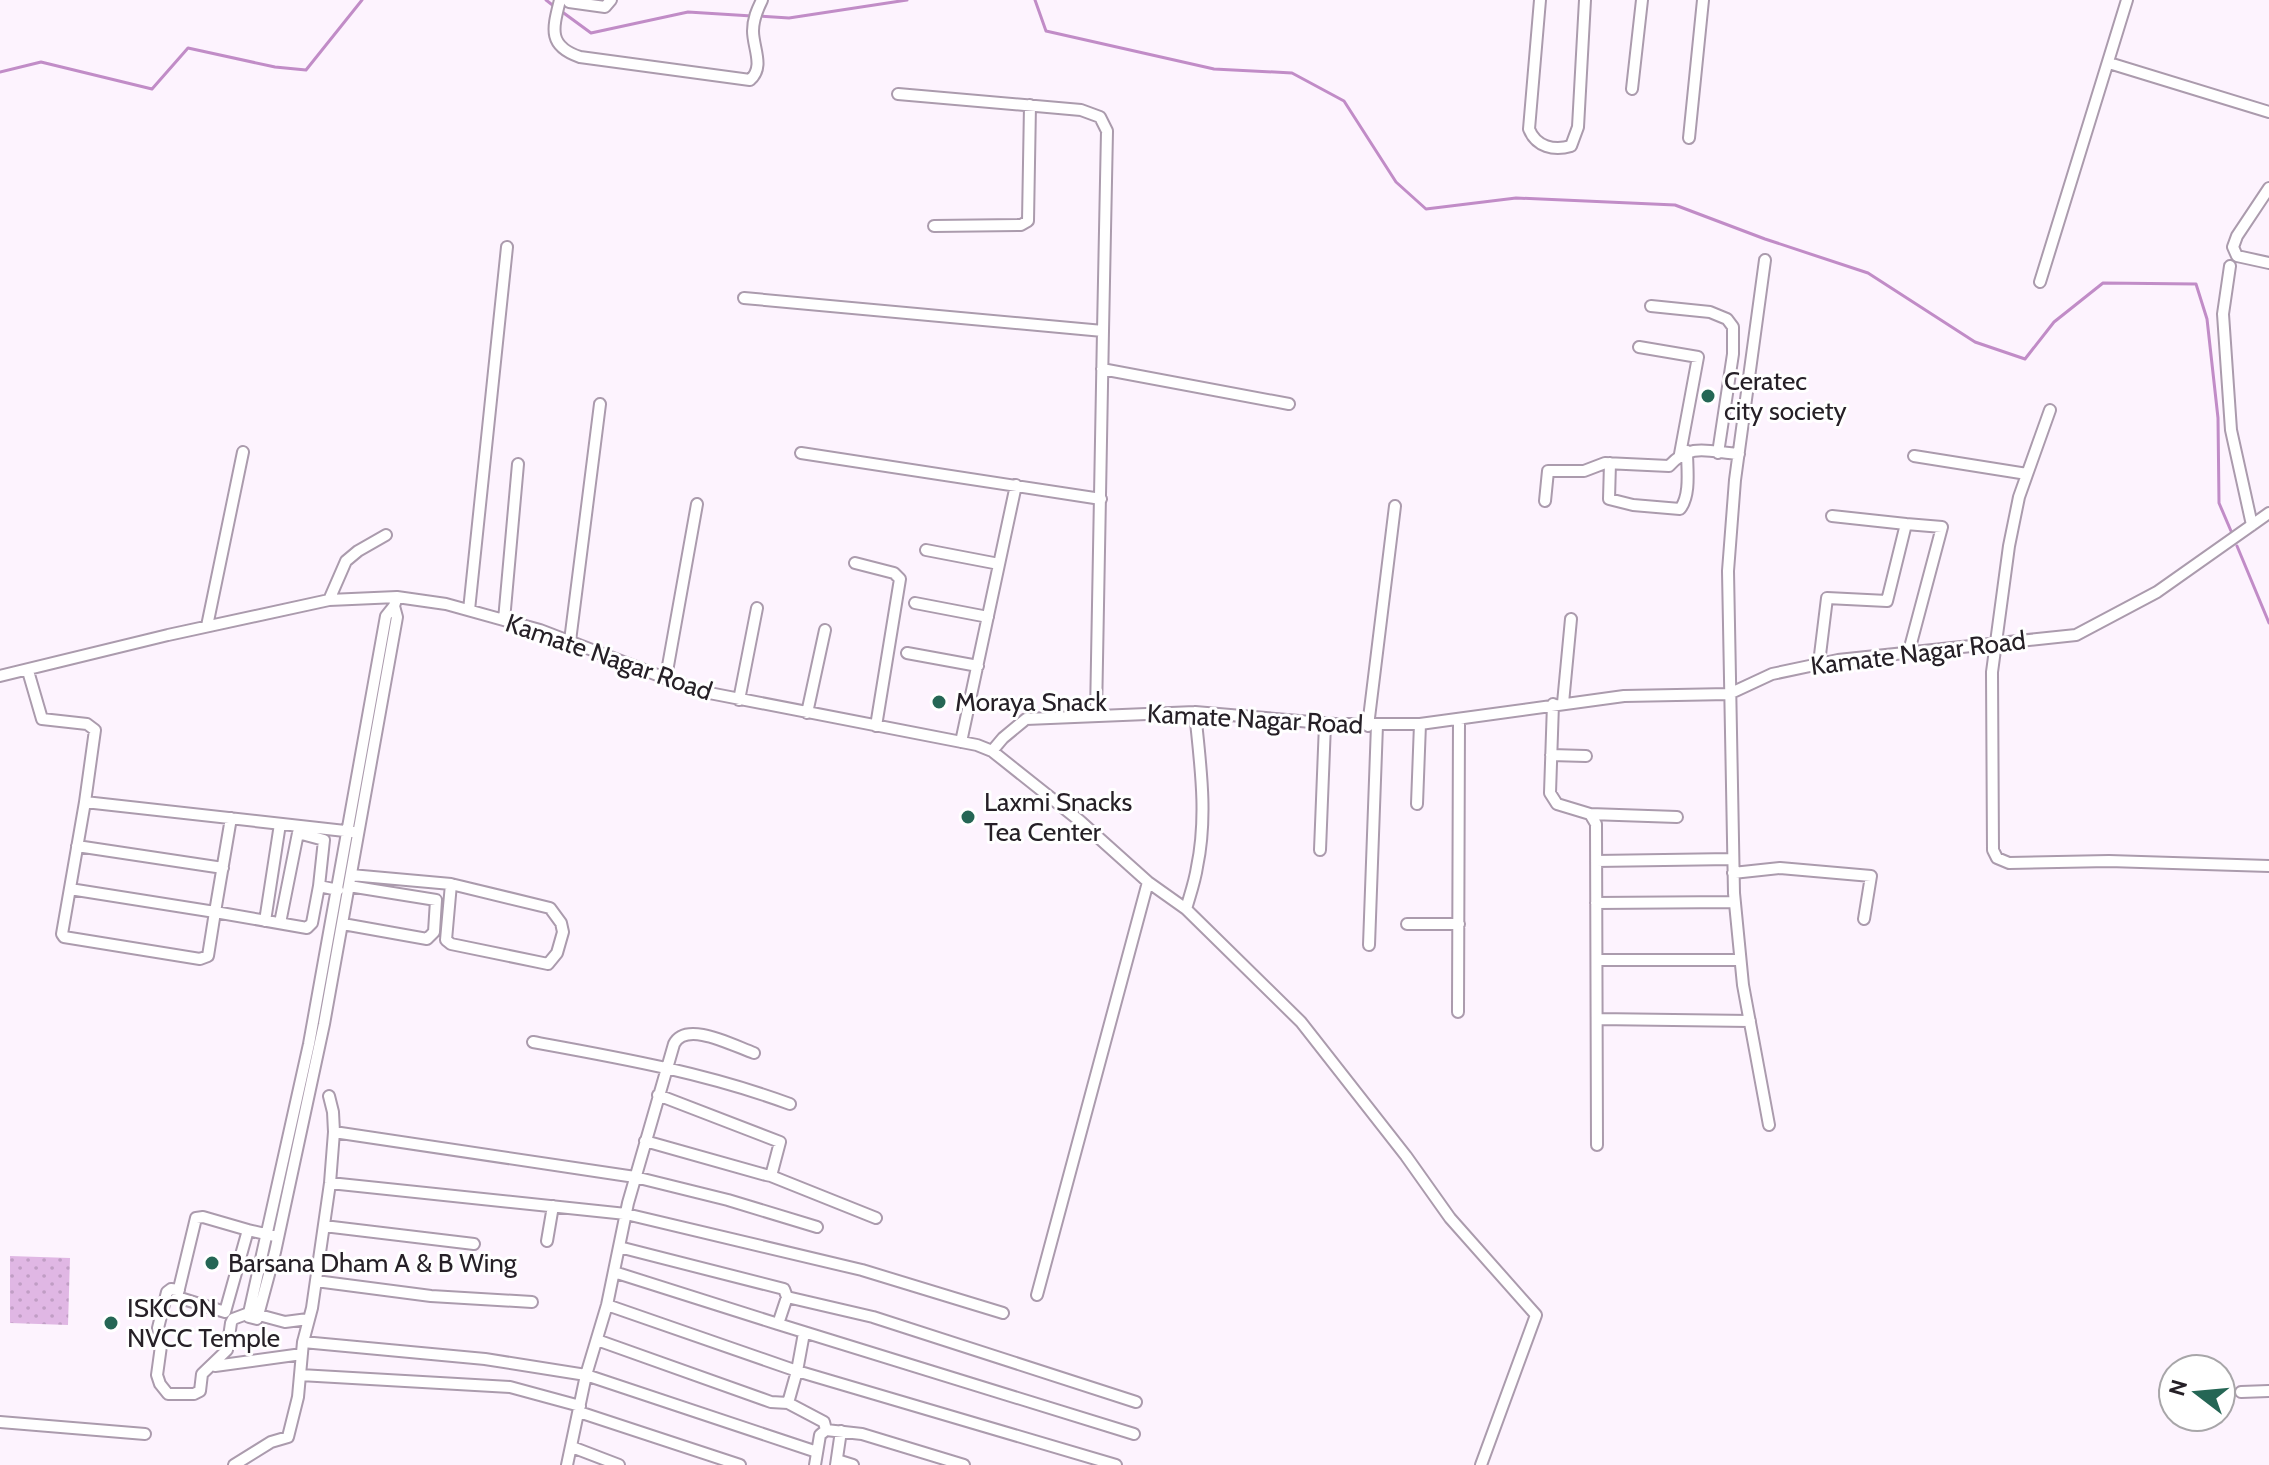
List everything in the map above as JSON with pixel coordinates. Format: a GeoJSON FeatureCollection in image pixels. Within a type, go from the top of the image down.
{"type":"FeatureCollection","features":[{"type":"Feature","properties":{"kind":"street"},"geometry":{"type":"LineString","coordinates":[[611,0],[605,7],[563,1],[556,15],[554,35],[567,53],[741,80],[750,80],[758,68],[753,33],[762,0]]}},
{"type":"Feature","properties":{"kind":"street"},"geometry":{"type":"LineString","coordinates":[[1540,0],[1529,129],[1532,137],[1541,144],[1562,148],[1571,146],[1578,127],[1585,0]]}},
{"type":"Feature","properties":{"kind":"street"},"geometry":{"type":"LineString","coordinates":[[1632,89],[1642,0]]}},
{"type":"Feature","properties":{"kind":"street"},"geometry":{"type":"LineString","coordinates":[[1689,138],[1703,0]]}},
{"type":"Feature","properties":{"kind":"street"},"geometry":{"type":"LineString","coordinates":[[2040,282],[2127,0]]}},
{"type":"Feature","properties":{"kind":"street"},"geometry":{"type":"LineString","coordinates":[[2109,63],[2269,112]]}},
{"type":"Feature","properties":{"kind":"street"},"geometry":{"type":"LineString","coordinates":[[898,94],[1092,113],[1105,124],[1096,715]]}},
{"type":"Feature","properties":{"kind":"street"},"geometry":{"type":"LineString","coordinates":[[934,226],[1021,225],[1028,221],[1030,105]]}},
{"type":"Feature","properties":{"kind":"street"},"geometry":{"type":"LineString","coordinates":[[2269,188],[2233,247],[2237,256],[2269,263]]}},
{"type":"Feature","properties":{"kind":"street"},"geometry":{"type":"LineString","coordinates":[[469,610],[507,247]]}},
{"type":"Feature","properties":{"kind":"street"},"geometry":{"type":"LineString","coordinates":[[1765,260],[1739,454],[1728,571],[1734,902],[1740,960],[1769,1125]]}},
{"type":"Feature","properties":{"kind":"street"},"geometry":{"type":"LineString","coordinates":[[2230,266],[2223,314],[2231,430],[2252,525]]}},
{"type":"Feature","properties":{"kind":"street"},"geometry":{"type":"LineString","coordinates":[[744,298],[1103,331]]}},
{"type":"Feature","properties":{"kind":"street"},"geometry":{"type":"LineString","coordinates":[[1651,306],[1710,312],[1727,319],[1733,327],[1733,354],[1718,453]]}},
{"type":"Feature","properties":{"kind":"street"},"geometry":{"type":"LineString","coordinates":[[1610,463],[1609,499],[1633,505],[1680,509],[1685,504],[1683,453],[1698,357],[1639,347]]}},
{"type":"Feature","properties":{"kind":"street"},"geometry":{"type":"LineString","coordinates":[[1102,369],[1289,404]]}},
{"type":"Feature","properties":{"kind":"street"},"geometry":{"type":"LineString","coordinates":[[570,641],[600,404]]}},
{"type":"Feature","properties":{"kind":"street"},"geometry":{"type":"LineString","coordinates":[[2050,410],[2019,497],[1995,643],[1992,672],[1993,850],[1997,858],[2009,863],[2109,861],[2269,866]]}},
{"type":"Feature","properties":{"kind":"street"},"geometry":{"type":"LineString","coordinates":[[1545,501],[1548,471],[1584,471],[1610,463],[1669,466],[1683,453],[1693,449],[1739,454]]}},
{"type":"Feature","properties":{"kind":"street"},"geometry":{"type":"LineString","coordinates":[[207,626],[243,452]]}},
{"type":"Feature","properties":{"kind":"street"},"geometry":{"type":"LineString","coordinates":[[801,453],[1101,499]]}},
{"type":"Feature","properties":{"kind":"street"},"geometry":{"type":"LineString","coordinates":[[1914,456],[2027,474]]}},
{"type":"Feature","properties":{"kind":"street"},"geometry":{"type":"LineString","coordinates":[[504,620],[518,464]]}},
{"type":"Feature","properties":{"kind":"street"},"geometry":{"type":"LineString","coordinates":[[961,742],[1016,485]]}},
{"type":"Feature","properties":{"kind":"street"},"geometry":{"type":"LineString","coordinates":[[666,677],[697,504]]}},
{"type":"Feature","properties":{"kind":"street"},"geometry":{"type":"LineString","coordinates":[[1369,945],[1372,725],[1395,506]]}},
{"type":"Feature","properties":{"kind":"street","name":"Kamate Nagar Road"},"geometry":{"type":"LineString","coordinates":[[0,676],[329,600],[396,602],[446,604],[504,620],[570,641],[699,691],[961,742],[992,751],[1026,719],[1195,712],[1325,724],[1420,724],[1624,696],[1729,694],[1772,674],[1819,663],[2076,635],[2157,592],[2269,513]]}},
{"type":"Feature","properties":{"kind":"street"},"geometry":{"type":"LineString","coordinates":[[1832,516],[1942,527],[1909,651]]}},
{"type":"Feature","properties":{"kind":"street"},"geometry":{"type":"LineString","coordinates":[[1819,663],[1827,598],[1887,601],[1906,524]]}},
{"type":"Feature","properties":{"kind":"street"},"geometry":{"type":"LineString","coordinates":[[329,600],[346,561],[386,535]]}},
{"type":"Feature","properties":{"kind":"street"},"geometry":{"type":"LineString","coordinates":[[926,550],[999,564]]}},
{"type":"Feature","properties":{"kind":"street"},"geometry":{"type":"LineString","coordinates":[[855,563],[894,573],[900,579],[876,726]]}},
{"type":"Feature","properties":{"kind":"street"},"geometry":{"type":"LineString","coordinates":[[274,1236],[309,1044],[346,884],[373,724],[397,617],[396,602]]}},
{"type":"Feature","properties":{"kind":"street"},"geometry":{"type":"LineString","coordinates":[[915,603],[988,617]]}},
{"type":"Feature","properties":{"kind":"street"},"geometry":{"type":"LineString","coordinates":[[739,700],[757,608]]}},
{"type":"Feature","properties":{"kind":"street"},"geometry":{"type":"LineString","coordinates":[[1571,619],[1551,755],[1552,798],[1557,804],[1590,814],[1677,817]]}},
{"type":"Feature","properties":{"kind":"street"},"geometry":{"type":"LineString","coordinates":[[807,713],[825,630]]}},
{"type":"Feature","properties":{"kind":"street"},"geometry":{"type":"LineString","coordinates":[[907,653],[978,666]]}},
{"type":"Feature","properties":{"kind":"street"},"geometry":{"type":"LineString","coordinates":[[28,671],[42,719],[87,724],[95,730],[62,934],[70,939],[204,959],[208,956],[231,818]]}},
{"type":"Feature","properties":{"kind":"street"},"geometry":{"type":"LineString","coordinates":[[1186,909],[1197,867],[1202,826],[1202,764],[1195,712]]}},
{"type":"Feature","properties":{"kind":"street"},"geometry":{"type":"LineString","coordinates":[[1458,1012],[1459,719]]}},
{"type":"Feature","properties":{"kind":"street"},"geometry":{"type":"LineString","coordinates":[[1320,850],[1325,724]]}},
{"type":"Feature","properties":{"kind":"street"},"geometry":{"type":"LineString","coordinates":[[1417,804],[1420,724]]}},
{"type":"Feature","properties":{"kind":"street"},"geometry":{"type":"LineString","coordinates":[[992,751],[1045,792],[1148,882],[1186,909],[1301,1022],[1406,1156],[1450,1218],[1536,1315],[1481,1465]]}},
{"type":"Feature","properties":{"kind":"street"},"geometry":{"type":"LineString","coordinates":[[1551,755],[1586,756]]}},
{"type":"Feature","properties":{"kind":"street"},"geometry":{"type":"LineString","coordinates":[[85,802],[354,832]]}},
{"type":"Feature","properties":{"kind":"street"},"geometry":{"type":"LineString","coordinates":[[1590,814],[1596,824],[1597,1145]]}},
{"type":"Feature","properties":{"kind":"street"},"geometry":{"type":"LineString","coordinates":[[265,921],[280,824]]}},
{"type":"Feature","properties":{"kind":"street"},"geometry":{"type":"LineString","coordinates":[[254,1314],[343,924],[354,832]]}},
{"type":"Feature","properties":{"kind":"street"},"geometry":{"type":"LineString","coordinates":[[70,889],[265,921],[280,923],[310,927],[324,840],[298,833],[280,923]]}},
{"type":"Feature","properties":{"kind":"street"},"geometry":{"type":"LineString","coordinates":[[77,846],[223,868]]}},
{"type":"Feature","properties":{"kind":"street"},"geometry":{"type":"LineString","coordinates":[[1596,861],[1732,859]]}},
{"type":"Feature","properties":{"kind":"street"},"geometry":{"type":"LineString","coordinates":[[1733,873],[1780,868],[1871,876],[1864,919]]}},
{"type":"Feature","properties":{"kind":"street"},"geometry":{"type":"LineString","coordinates":[[1037,1295],[1148,882]]}},
{"type":"Feature","properties":{"kind":"street"},"geometry":{"type":"LineString","coordinates":[[343,924],[427,939],[434,932],[436,900],[346,884]]}},
{"type":"Feature","properties":{"kind":"street"},"geometry":{"type":"LineString","coordinates":[[319,886],[451,884],[550,908],[561,923],[563,932],[557,953],[548,964],[451,944],[446,940],[451,884]]}},
{"type":"Feature","properties":{"kind":"street"},"geometry":{"type":"LineString","coordinates":[[1596,903],[1734,902]]}},
{"type":"Feature","properties":{"kind":"street"},"geometry":{"type":"LineString","coordinates":[[1407,924],[1459,924]]}},
{"type":"Feature","properties":{"kind":"street"},"geometry":{"type":"LineString","coordinates":[[1597,960],[1740,960]]}},
{"type":"Feature","properties":{"kind":"street"},"geometry":{"type":"LineString","coordinates":[[1597,1019],[1750,1021]]}},
{"type":"Feature","properties":{"kind":"street"},"geometry":{"type":"LineString","coordinates":[[567,1465],[635,1177],[677,1037],[687,1033],[701,1034],[754,1053]]}},
{"type":"Feature","properties":{"kind":"street"},"geometry":{"type":"LineString","coordinates":[[533,1042],[667,1066],[736,1084],[790,1104]]}},
{"type":"Feature","properties":{"kind":"street"},"geometry":{"type":"LineString","coordinates":[[658,1095],[780,1142],[771,1176]]}},
{"type":"Feature","properties":{"kind":"street"},"geometry":{"type":"LineString","coordinates":[[234,1465],[271,1442],[288,1437],[294,1421],[303,1342],[316,1281],[330,1183],[334,1132],[329,1096]]}},
{"type":"Feature","properties":{"kind":"street"},"geometry":{"type":"LineString","coordinates":[[334,1132],[635,1177],[728,1200],[817,1227]]}},
{"type":"Feature","properties":{"kind":"street"},"geometry":{"type":"LineString","coordinates":[[645,1141],[771,1176],[876,1218]]}},
{"type":"Feature","properties":{"kind":"street"},"geometry":{"type":"LineString","coordinates":[[330,1183],[626,1214],[819,1259],[1003,1313]]}},
{"type":"Feature","properties":{"kind":"street"},"geometry":{"type":"LineString","coordinates":[[547,1241],[553,1206]]}},
{"type":"Feature","properties":{"kind":"street"},"geometry":{"type":"LineString","coordinates":[[248,1230],[225,1312],[177,1297],[196,1218],[203,1217],[274,1236]]}},
{"type":"Feature","properties":{"kind":"street"},"geometry":{"type":"LineString","coordinates":[[324,1226],[474,1244]]}},
{"type":"Feature","properties":{"kind":"street"},"geometry":{"type":"LineString","coordinates":[[619,1247],[784,1289],[787,1297],[778,1324]]}},
{"type":"Feature","properties":{"kind":"street"},"geometry":{"type":"LineString","coordinates":[[614,1272],[1134,1434]]}},
{"type":"Feature","properties":{"kind":"street"},"geometry":{"type":"LineString","coordinates":[[316,1281],[431,1296],[532,1302]]}},
{"type":"Feature","properties":{"kind":"street"},"geometry":{"type":"LineString","coordinates":[[179,1290],[167,1292],[158,1328],[161,1346],[157,1375],[164,1392],[168,1394],[194,1394],[200,1391],[202,1374],[227,1350],[233,1319],[254,1314],[285,1322],[308,1319]]}},
{"type":"Feature","properties":{"kind":"street"},"geometry":{"type":"LineString","coordinates":[[787,1297],[873,1317],[1136,1402]]}},
{"type":"Feature","properties":{"kind":"street"},"geometry":{"type":"LineString","coordinates":[[607,1305],[797,1371],[1116,1465]]}},
{"type":"Feature","properties":{"kind":"street"},"geometry":{"type":"LineString","coordinates":[[788,1403],[804,1333]]}},
{"type":"Feature","properties":{"kind":"street"},"geometry":{"type":"LineString","coordinates":[[597,1340],[771,1402],[788,1403],[824,1422],[826,1430]]}},
{"type":"Feature","properties":{"kind":"street"},"geometry":{"type":"LineString","coordinates":[[303,1342],[485,1359],[586,1375],[817,1452]]}},
{"type":"Feature","properties":{"kind":"street"},"geometry":{"type":"LineString","coordinates":[[215,1366],[302,1354]]}},
{"type":"Feature","properties":{"kind":"street"},"geometry":{"type":"LineString","coordinates":[[300,1375],[510,1387],[740,1465]]}},
{"type":"Feature","properties":{"kind":"street"},"geometry":{"type":"LineString","coordinates":[[2241,1392],[2269,1391]]}},
{"type":"Feature","properties":{"kind":"street"},"geometry":{"type":"LineString","coordinates":[[0,1422],[145,1434]]}},
{"type":"Feature","properties":{"kind":"street"},"geometry":{"type":"LineString","coordinates":[[815,1465],[820,1435],[826,1430],[862,1434],[964,1465]]}},
{"type":"Feature","properties":{"kind":"street"},"geometry":{"type":"LineString","coordinates":[[841,1431],[836,1463],[853,1465]]}},
{"type":"Feature","properties":{"kind":"street"},"geometry":{"type":"LineString","coordinates":[[572,1447],[619,1465]]}},
{"type":"Feature","properties":{"kind":"shaded area"},"geometry":{"type":"Polygon","coordinates":[[[10,1256],[70,1258],[68,1325],[10,1323],[10,1256]]]}},
{"type":"Feature","properties":{"kind":"waterway"},"geometry":{"type":"LineString","coordinates":[[0,72],[41,62],[152,89],[188,48],[275,67],[306,70],[362,0]]}},
{"type":"Feature","properties":{"kind":"waterway"},"geometry":{"type":"LineString","coordinates":[[546,0],[555,7]]}},
{"type":"Feature","properties":{"kind":"waterway"},"geometry":{"type":"LineString","coordinates":[[760,16],[789,18],[907,0]]}},
{"type":"Feature","properties":{"kind":"waterway"},"geometry":{"type":"LineString","coordinates":[[1035,0],[1046,31],[1214,69],[1292,73],[1344,101],[1396,182],[1426,209],[1516,198],[1675,205],[1868,273],[1975,342],[2025,359],[2054,322],[2103,283],[2196,284],[2207,319],[2218,418],[2219,503],[2231,531]]}},
{"type":"Feature","properties":{"kind":"waterway"},"geometry":{"type":"LineString","coordinates":[[561,11],[591,33],[688,12],[752,16]]}},
{"type":"Feature","properties":{"kind":"waterway"},"geometry":{"type":"LineString","coordinates":[[2237,546],[2269,623]]}},
{"type":"Feature","properties":{"kind":"place","name":"Ceratec city society"},"geometry":{"type":"Point","coordinates":[1708,396]}},
{"type":"Feature","properties":{"kind":"place","name":"Moraya Snack"},"geometry":{"type":"Point","coordinates":[939,702]}},
{"type":"Feature","properties":{"kind":"place","name":"Laxmi Snacks Tea Center"},"geometry":{"type":"Point","coordinates":[968,817]}},
{"type":"Feature","properties":{"kind":"place","name":"Barsana Dham A & B Wing"},"geometry":{"type":"Point","coordinates":[212,1263]}},
{"type":"Feature","properties":{"kind":"place","name":"ISKCON NVCC Temple"},"geometry":{"type":"Point","coordinates":[111,1323]}}]}
